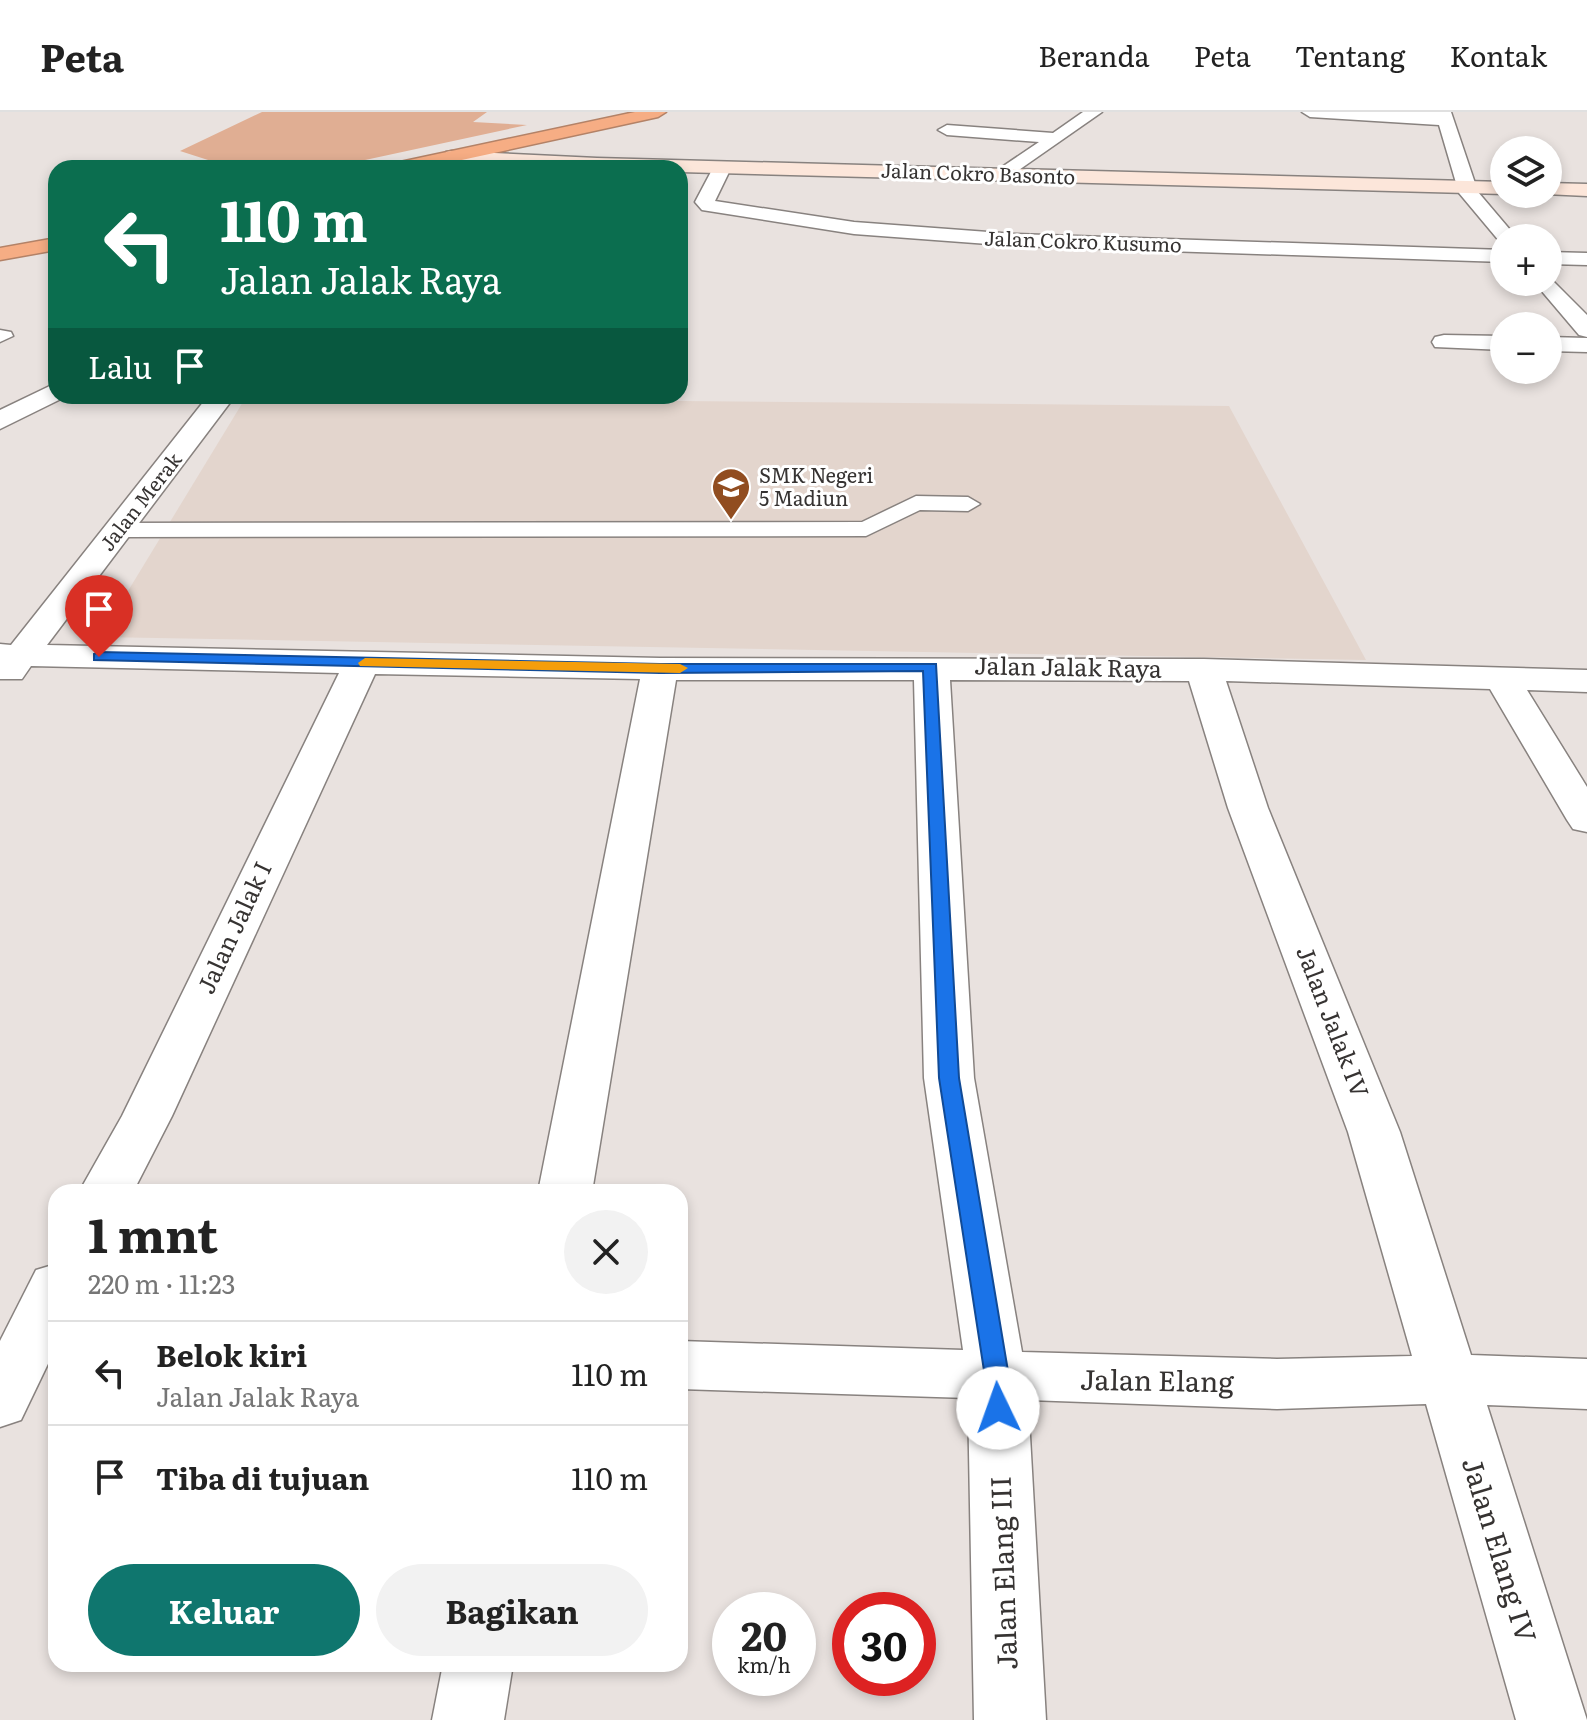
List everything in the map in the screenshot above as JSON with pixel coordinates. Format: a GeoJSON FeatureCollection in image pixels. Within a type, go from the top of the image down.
{"type":"FeatureCollection","features":[{"type":"Feature","properties":{"kind":"highway"},"geometry":{"type":"LineString","coordinates":[[400,160],[615,112]]}},
{"type":"Feature","properties":{"kind":"highway"},"geometry":{"type":"LineString","coordinates":[[435,160],[658,112]]}},
{"type":"Feature","properties":{"kind":"highway"},"geometry":{"type":"LineString","coordinates":[[0,242],[48,234]]}},
{"type":"Feature","properties":{"kind":"highway"},"geometry":{"type":"LineString","coordinates":[[0,254],[48,245]]}},
{"type":"Feature","properties":{"kind":"street"},"geometry":{"type":"LineString","coordinates":[[1003,175],[1094,112]]}},
{"type":"Feature","properties":{"kind":"street"},"geometry":{"type":"LineString","coordinates":[[1310,112],[1444,116],[1466,187],[1496,224]]}},
{"type":"Feature","properties":{"kind":"street"},"geometry":{"type":"LineString","coordinates":[[947,130],[1054,138]]}},
{"type":"Feature","properties":{"kind":"street","name":"Jalan Cokro Basonto"},"geometry":{"type":"LineString","coordinates":[[452,156],[542,160]]}},
{"type":"Feature","properties":{"kind":"street","name":"Jalan Cokro Basonto"},"geometry":{"type":"LineString","coordinates":[[688,166],[1490,188]]}},
{"type":"Feature","properties":{"kind":"street","name":"Jalan Cokro Kusumo"},"geometry":{"type":"LineString","coordinates":[[722,168],[705,202],[709,206],[854,228],[1015,240],[1490,256]]}},
{"type":"Feature","properties":{"kind":"street"},"geometry":{"type":"LineString","coordinates":[[1562,189],[1587,190]]}},
{"type":"Feature","properties":{"kind":"street"},"geometry":{"type":"LineString","coordinates":[[1562,258],[1587,259]]}},
{"type":"Feature","properties":{"kind":"street"},"geometry":{"type":"LineString","coordinates":[[1557,296],[1587,330]]}},
{"type":"Feature","properties":{"kind":"street"},"geometry":{"type":"LineString","coordinates":[[1444,342],[1490,343]]}},
{"type":"Feature","properties":{"kind":"street"},"geometry":{"type":"LineString","coordinates":[[1562,344],[1587,345]]}},
{"type":"Feature","properties":{"kind":"street"},"geometry":{"type":"LineString","coordinates":[[0,421],[48,395]]}},
{"type":"Feature","properties":{"kind":"street","name":"Jalan Merak"},"geometry":{"type":"LineString","coordinates":[[0,682],[11,655],[120,530],[216,404]]}},
{"type":"Feature","properties":{"kind":"street","name":"Jalan Jalak Raya"},"geometry":{"type":"LineString","coordinates":[[11,655],[660,669],[931,667],[1204,670],[1587,681]]}},
{"type":"Feature","properties":{"kind":"street","name":"Jalan Jalak I"},"geometry":{"type":"LineString","coordinates":[[110,1184],[147,1116],[362,663]]}},
{"type":"Feature","properties":{"kind":"street","name":"Jalan Elang III"},"geometry":{"type":"LineString","coordinates":[[931,667],[949,1078],[997,1377],[1010,1720]]}},
{"type":"Feature","properties":{"kind":"street"},"geometry":{"type":"LineString","coordinates":[[566,1184],[660,669]]}},
{"type":"Feature","properties":{"kind":"street","name":"Jalan Jalak IV"},"geometry":{"type":"LineString","coordinates":[[1204,670],[1248,808],[1374,1132],[1447,1379]]}},
{"type":"Feature","properties":{"kind":"street"},"geometry":{"type":"LineString","coordinates":[[1502,678],[1587,820]]}},
{"type":"Feature","properties":{"kind":"street"},"geometry":{"type":"LineString","coordinates":[[0,1402],[48,1302]]}},
{"type":"Feature","properties":{"kind":"street","name":"Jalan Elang"},"geometry":{"type":"LineString","coordinates":[[688,1365],[1277,1384],[1447,1379],[1587,1384]]}},
{"type":"Feature","properties":{"kind":"street","name":"Jalan Elang IV"},"geometry":{"type":"LineString","coordinates":[[1447,1379],[1552,1720]]}},
{"type":"Feature","properties":{"kind":"street"},"geometry":{"type":"LineString","coordinates":[[468,1720],[477,1672]]}},
{"type":"Feature","properties":{"kind":"lane"},"geometry":{"type":"LineString","coordinates":[[120,530],[866,529],[916,503],[968,504]]}},
{"type":"Feature","properties":{"kind":"shaded area"},"geometry":{"type":"Polygon","coordinates":[[[262,112],[487,112],[473,122],[527,125],[365,160],[208,160],[180,151],[262,112]]]}},
{"type":"Feature","properties":{"kind":"shaded area","name":"SMK Negeri 5 Madiun"},"geometry":{"type":"Polygon","coordinates":[[[688,401],[1229,406],[1366,660],[100,637],[242,404],[688,404],[688,401]]]}},
{"type":"Feature","properties":{"kind":"slow traffic"},"geometry":{"type":"LineString","coordinates":[[365,663],[680,668]]}},
{"type":"Feature","properties":{"kind":"place","name":"SMK Negeri 5 Madiun"},"geometry":{"type":"Point","coordinates":[731,521]}},
{"type":"Feature","properties":{"kind":"route"},"geometry":{"type":"LineString","coordinates":[[99,657],[660,669],[931,667],[949,1078],[997,1377],[998,1408]]}}]}
